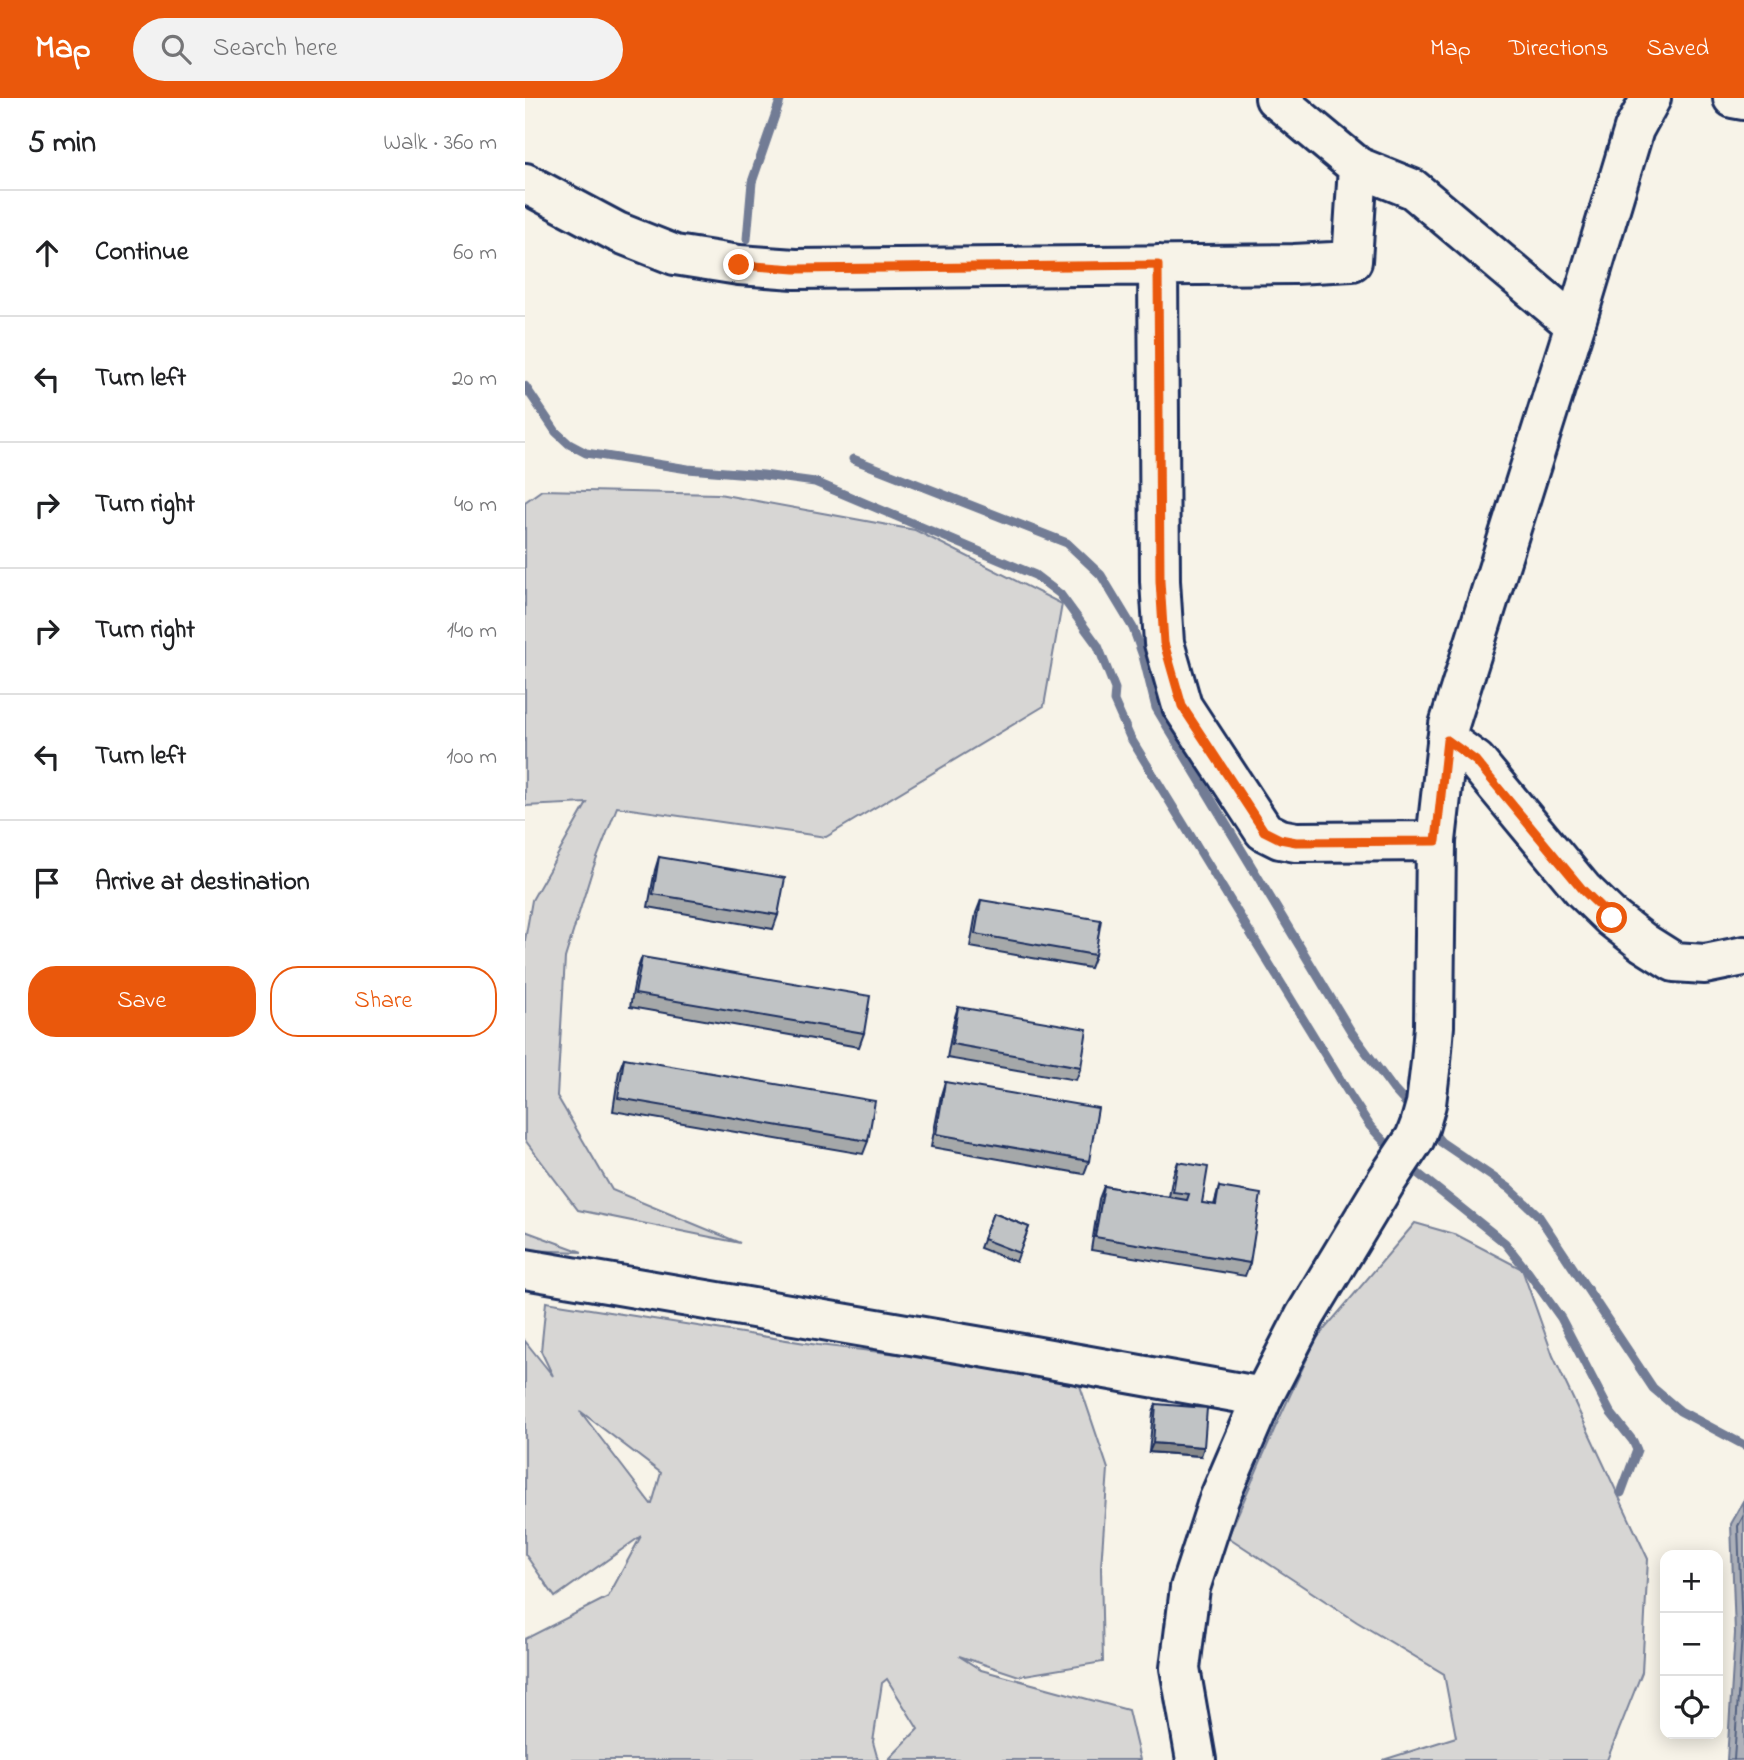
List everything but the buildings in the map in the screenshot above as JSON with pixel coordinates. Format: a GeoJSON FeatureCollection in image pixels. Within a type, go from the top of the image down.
{"type":"FeatureCollection","features":[{"type":"Feature","properties":{"kind":"street"},"geometry":{"type":"LineString","coordinates":[[1275,98],[1358,167],[1413,189],[1575,325]]}},
{"type":"Feature","properties":{"kind":"street"},"geometry":{"type":"LineString","coordinates":[[1196,1760],[1180,1668],[1190,1588],[1219,1499],[1263,1397],[1305,1316],[1412,1138],[1431,1062],[1434,1026],[1436,841],[1448,725],[1634,129],[1651,98]]}},
{"type":"Feature","properties":{"kind":"street"},"geometry":{"type":"LineString","coordinates":[[1733,98],[1744,100]]}},
{"type":"Feature","properties":{"kind":"street"},"geometry":{"type":"LineString","coordinates":[[525,183],[617,232],[675,255],[739,265],[795,269],[1294,264],[1352,261],[1358,167]]}},
{"type":"Feature","properties":{"kind":"street"},"geometry":{"type":"LineString","coordinates":[[1158,265],[1160,581],[1164,643],[1182,706],[1264,831],[1280,839],[1296,842],[1436,841]]}},
{"type":"Feature","properties":{"kind":"street"},"geometry":{"type":"LineString","coordinates":[[1447,740],[1476,761],[1583,890],[1612,918],[1644,943],[1674,962],[1706,964],[1744,956]]}},
{"type":"Feature","properties":{"kind":"street"},"geometry":{"type":"LineString","coordinates":[[525,1269],[1263,1397]]}},
{"type":"Feature","properties":{"kind":"shaded area"},"geometry":{"type":"Polygon","coordinates":[[[542,490],[719,494],[915,530],[1062,604],[1044,706],[826,837],[617,807],[592,871],[565,958],[557,1096],[612,1190],[740,1243],[578,1210],[525,1140],[525,940],[532,900],[587,803],[525,806],[525,502],[542,490]]]}},
{"type":"Feature","properties":{"kind":"shaded area"},"geometry":{"type":"Polygon","coordinates":[[[1415,1223],[1457,1235],[1522,1269],[1553,1356],[1648,1559],[1642,1672],[1607,1760],[1383,1760],[1456,1737],[1444,1674],[1357,1622],[1228,1537],[1316,1339],[1415,1223]]]}},
{"type":"Feature","properties":{"kind":"shaded area"},"geometry":{"type":"Polygon","coordinates":[[[525,1231],[582,1252],[525,1250],[525,1231]]]}},
{"type":"Feature","properties":{"kind":"shaded area"},"geometry":{"type":"Polygon","coordinates":[[[546,1302],[818,1345],[1076,1374],[1108,1469],[1101,1567],[1103,1662],[1019,1676],[959,1656],[981,1670],[1128,1710],[1140,1760],[888,1760],[918,1729],[887,1679],[882,1683],[873,1742],[878,1760],[525,1760],[525,1639],[608,1597],[641,1536],[555,1597],[525,1554],[525,1341],[553,1376],[541,1351],[546,1302]],[[580,1411],[651,1504],[661,1473],[580,1411]]]}},
{"type":"Feature","properties":{"kind":"water"},"geometry":{"type":"Polygon","coordinates":[[[1744,1501],[1744,1760],[1727,1760],[1735,1633],[1731,1524],[1744,1501]]]}},
{"type":"Feature","properties":{"kind":"waterway"},"geometry":{"type":"LineString","coordinates":[[747,239],[752,182],[781,98]]}},
{"type":"Feature","properties":{"kind":"waterway"},"geometry":{"type":"LineString","coordinates":[[525,386],[556,432],[569,444],[586,453],[688,469],[815,482],[1035,575],[1060,594],[1098,646],[1115,689],[1114,701],[1130,737],[1351,1097],[1370,1126],[1394,1152]]}},
{"type":"Feature","properties":{"kind":"waterway"},"geometry":{"type":"LineString","coordinates":[[853,459],[1067,543],[1101,575],[1133,628],[1156,708],[1352,1033],[1413,1111]]}},
{"type":"Feature","properties":{"kind":"waterway"},"geometry":{"type":"LineString","coordinates":[[1430,1129],[1441,1142],[1509,1188],[1538,1215],[1653,1388],[1680,1411],[1744,1445]]}},
{"type":"Feature","properties":{"kind":"waterway"},"geometry":{"type":"LineString","coordinates":[[1406,1164],[1505,1243],[1561,1318],[1610,1412],[1637,1450],[1621,1493]]}},
{"type":"Feature","properties":{"kind":"route"},"geometry":{"type":"LineString","coordinates":[[739,265],[795,269],[1158,265],[1160,581],[1164,643],[1182,706],[1264,831],[1280,839],[1296,842],[1436,841],[1447,740],[1476,761],[1583,890],[1612,918]]}}]}
